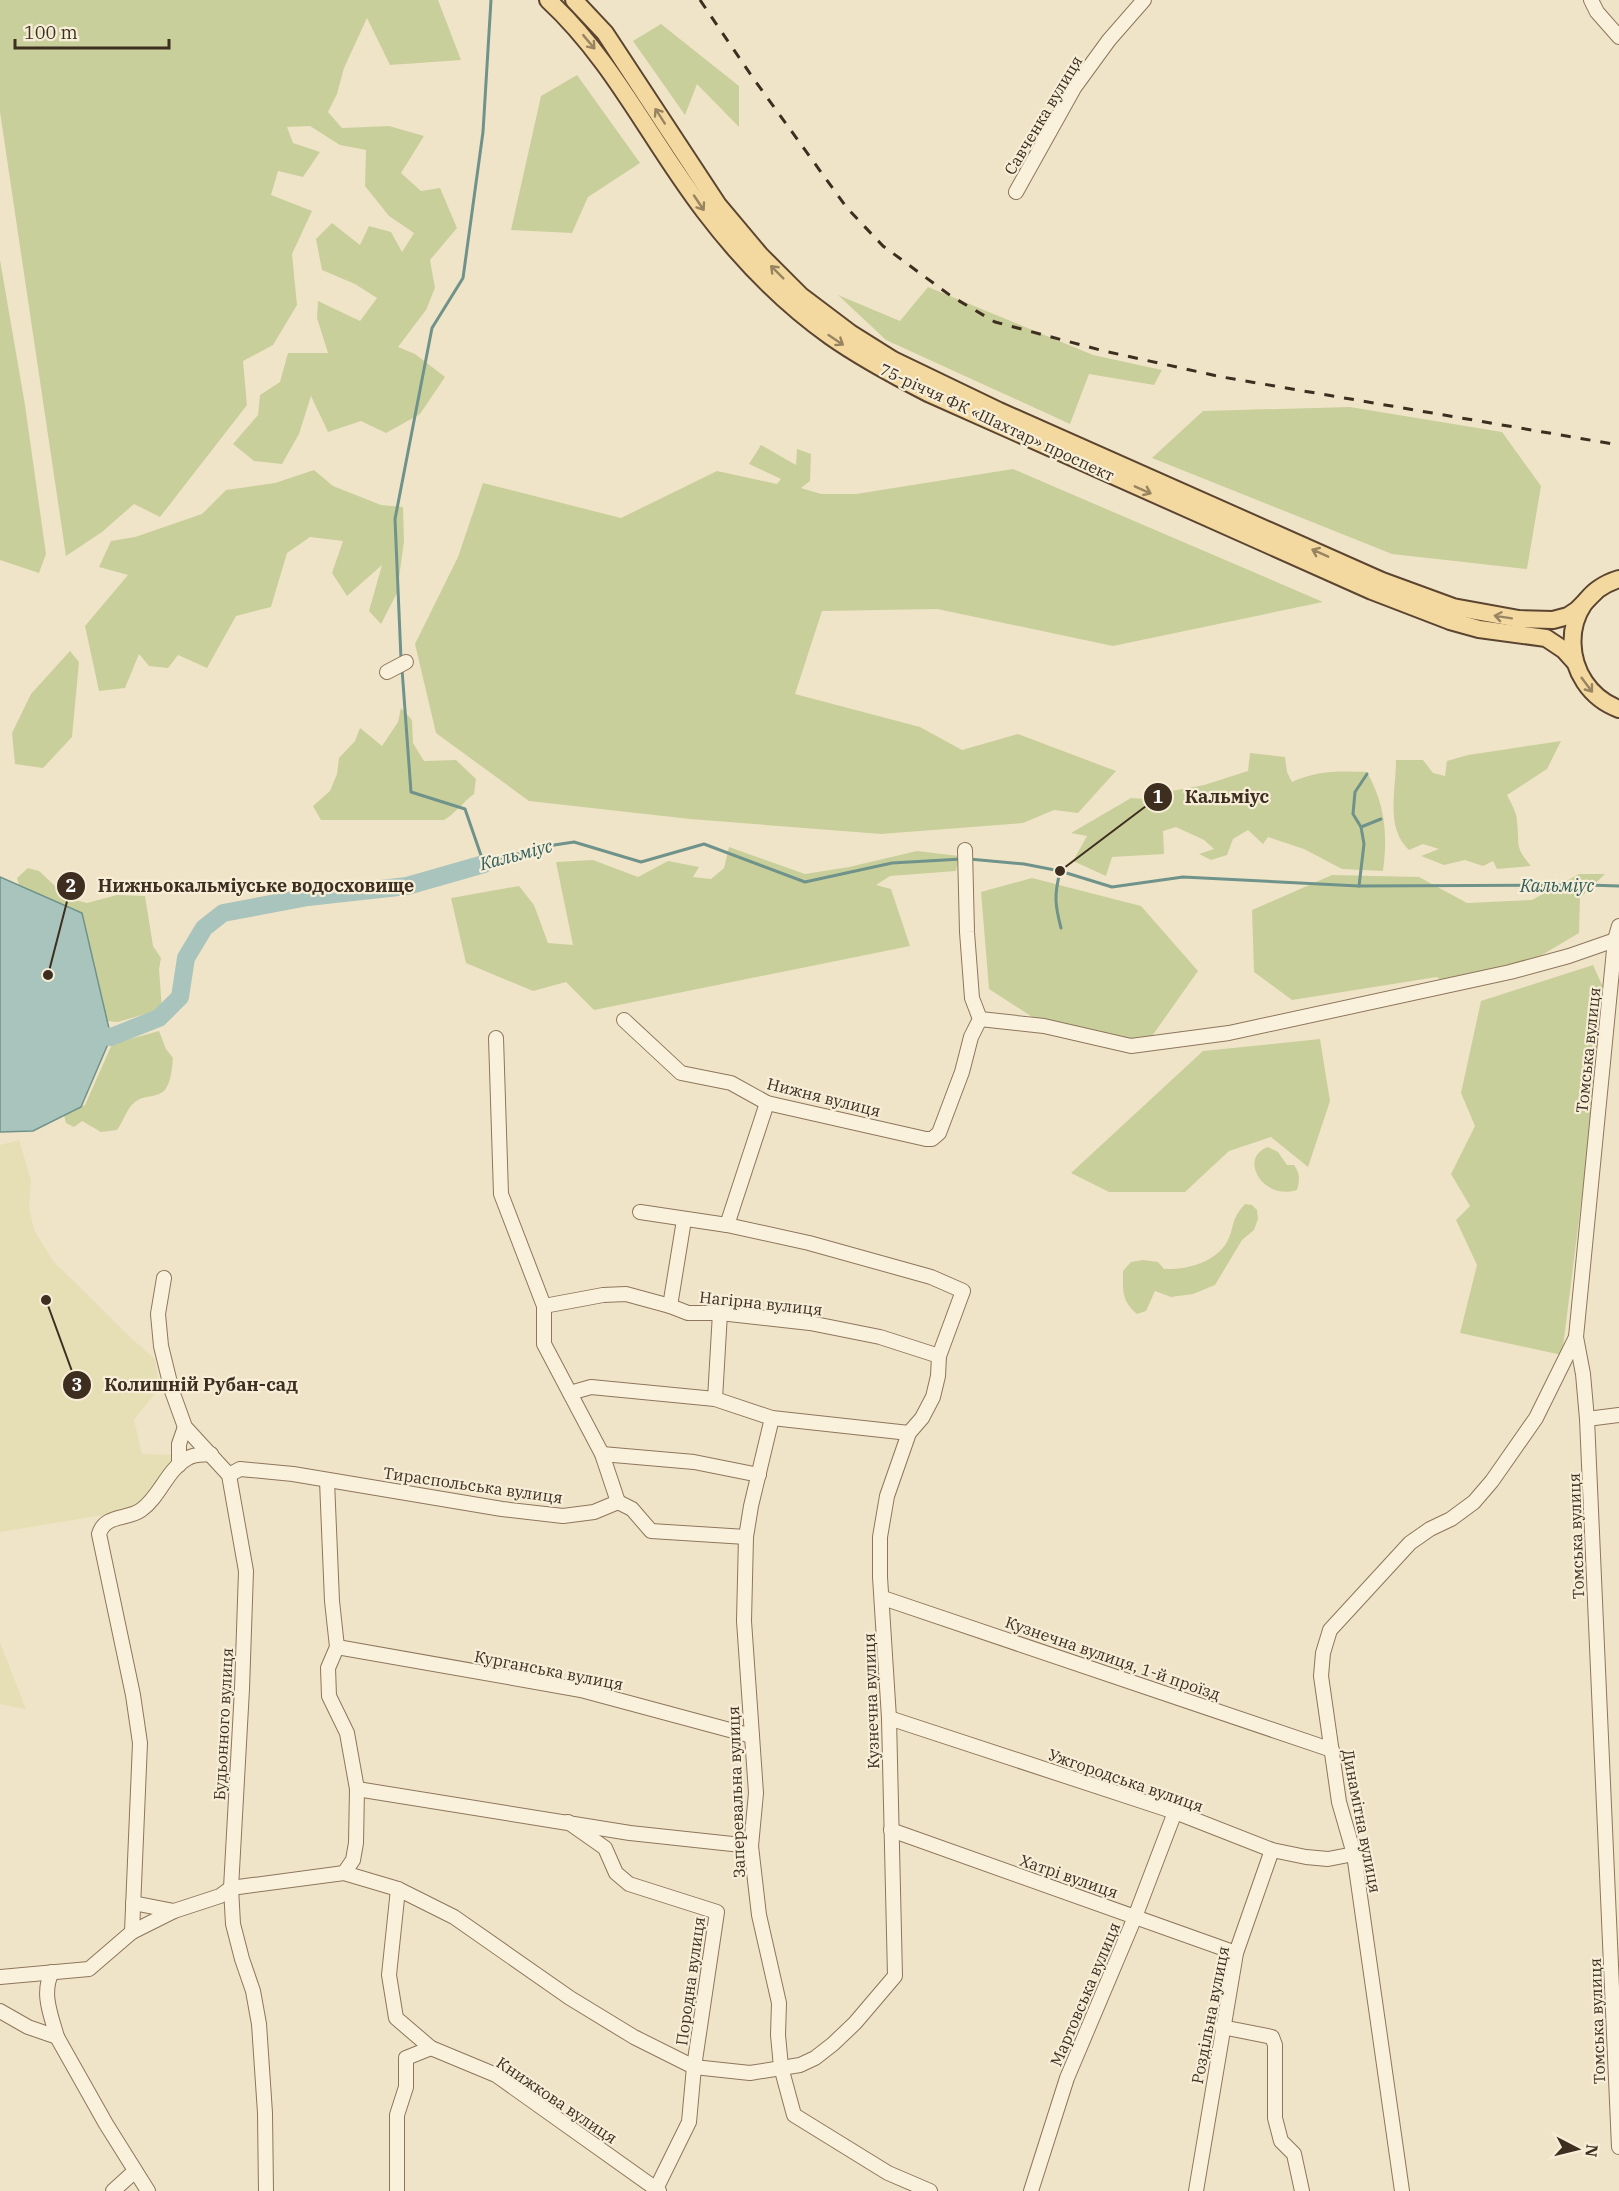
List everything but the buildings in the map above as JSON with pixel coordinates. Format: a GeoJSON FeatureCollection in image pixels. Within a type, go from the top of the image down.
{"type":"FeatureCollection","features":[{"type":"Feature","properties":{"kind":"main road","name":"75-річчя ФК «Шахтар» проспект"},"geometry":{"type":"LineString","coordinates":[[548,0],[592,46],[704,210],[746,263],[830,336],[877,366],[957,406],[1418,610],[1479,629],[1546,639],[1556,643],[1574,661]]}},
{"type":"Feature","properties":{"kind":"main road","name":"75-річчя ФК «Шахтар» проспект"},"geometry":{"type":"LineString","coordinates":[[574,0],[605,33],[718,205],[760,255],[801,296],[850,333],[893,360],[999,411],[1412,592],[1453,607],[1493,615],[1543,620],[1561,618],[1577,610],[1596,591]]}},
{"type":"Feature","properties":{"kind":"main road"},"geometry":{"type":"LineString","coordinates":[[1619,579],[1596,591],[1587,600],[1575,623],[1572,635],[1574,661],[1581,678],[1593,694],[1608,705],[1619,709]]}},
{"type":"Feature","properties":{"kind":"street","name":"Савченка вулиця"},"geometry":{"type":"LineString","coordinates":[[1016,192],[1074,88],[1109,40],[1144,0]]}},
{"type":"Feature","properties":{"kind":"street"},"geometry":{"type":"LineString","coordinates":[[1591,0],[1596,12],[1619,37]]}},
{"type":"Feature","properties":{"kind":"street"},"geometry":{"type":"LineString","coordinates":[[387,672],[406,662]]}},
{"type":"Feature","properties":{"kind":"street"},"geometry":{"type":"LineString","coordinates":[[965,850],[964,869],[972,998],[980,1019],[1044,1026],[1131,1046],[1229,1033],[1499,974],[1569,956],[1617,933]]}},
{"type":"Feature","properties":{"kind":"street","name":"Томська вулиця"},"geometry":{"type":"LineString","coordinates":[[1617,933],[1576,1337],[1583,1374],[1587,1419],[1619,2147]]}},
{"type":"Feature","properties":{"kind":"street","name":"Нижня вулиця"},"geometry":{"type":"LineString","coordinates":[[624,1020],[681,1073],[731,1083],[767,1102],[932,1139],[939,1133],[962,1072],[971,1037],[980,1019]]}},
{"type":"Feature","properties":{"kind":"street"},"geometry":{"type":"LineString","coordinates":[[496,1038],[501,1194],[544,1306],[544,1344],[602,1454],[618,1502],[632,1509],[651,1531],[746,1537]]}},
{"type":"Feature","properties":{"kind":"street"},"geometry":{"type":"LineString","coordinates":[[640,1212],[726,1225],[767,1102]]}},
{"type":"Feature","properties":{"kind":"street"},"geometry":{"type":"LineString","coordinates":[[670,1306],[684,1220]]}},
{"type":"Feature","properties":{"kind":"street","name":"Кузнечна вулиця"},"geometry":{"type":"LineString","coordinates":[[694,2067],[750,2073],[800,2065],[815,2058],[833,2044],[855,2023],[895,1976],[889,1718],[880,1537],[887,1496],[909,1433],[922,1418],[933,1397],[938,1376],[939,1356],[963,1291],[931,1278],[809,1243],[726,1225]]}},
{"type":"Feature","properties":{"kind":"street"},"geometry":{"type":"LineString","coordinates":[[164,1278],[158,1314],[161,1346],[172,1391],[185,1427],[229,1475]]}},
{"type":"Feature","properties":{"kind":"street","name":"Нагірна вулиця"},"geometry":{"type":"LineString","coordinates":[[544,1306],[603,1294],[626,1294],[688,1313],[720,1313],[810,1323],[880,1337],[939,1356]]}},
{"type":"Feature","properties":{"kind":"street"},"geometry":{"type":"LineString","coordinates":[[715,1399],[720,1313]]}},
{"type":"Feature","properties":{"kind":"street","name":"Динамітна вулиця"},"geometry":{"type":"LineString","coordinates":[[1402,2191],[1354,1854],[1339,1802],[1321,1676],[1323,1653],[1330,1630],[1410,1543],[1430,1528],[1451,1519],[1474,1502],[1492,1481],[1536,1418],[1576,1337]]}},
{"type":"Feature","properties":{"kind":"street"},"geometry":{"type":"LineString","coordinates":[[570,1393],[591,1387],[715,1399],[772,1418],[909,1433]]}},
{"type":"Feature","properties":{"kind":"street"},"geometry":{"type":"LineString","coordinates":[[1587,1419],[1619,1415]]}},
{"type":"Feature","properties":{"kind":"street","name":"Заперевальна вулиця"},"geometry":{"type":"LineString","coordinates":[[772,1418],[746,1537],[744,1621],[756,1793],[751,1846],[759,1915],[779,2004],[778,2035],[781,2067],[794,2115],[888,2173],[930,2191]]}},
{"type":"Feature","properties":{"kind":"street"},"geometry":{"type":"LineString","coordinates":[[179,1465],[179,1444],[185,1427]]}},
{"type":"Feature","properties":{"kind":"street"},"geometry":{"type":"LineString","coordinates":[[132,1932],[140,1743],[133,1695],[99,1534],[101,1526],[108,1521],[141,1511],[179,1465],[189,1457],[211,1454]]}},
{"type":"Feature","properties":{"kind":"street"},"geometry":{"type":"LineString","coordinates":[[602,1454],[694,1462],[759,1475]]}},
{"type":"Feature","properties":{"kind":"street","name":"Тираспольська вулиця"},"geometry":{"type":"LineString","coordinates":[[229,1475],[240,1469],[263,1470],[502,1509],[563,1516],[594,1512],[618,1502]]}},
{"type":"Feature","properties":{"kind":"street","name":"Будьонного вулиця"},"geometry":{"type":"LineString","coordinates":[[229,1475],[246,1571],[231,1888],[233,1924],[253,1991],[259,2024],[265,2113],[266,2191]]}},
{"type":"Feature","properties":{"kind":"street"},"geometry":{"type":"LineString","coordinates":[[327,1481],[332,1601],[337,1647],[328,1668],[329,1696],[347,1733],[357,1788],[356,1843],[353,1860],[344,1873]]}},
{"type":"Feature","properties":{"kind":"street","name":"Кузнечна вулиця, 1-й проїзд"},"geometry":{"type":"LineString","coordinates":[[883,1598],[1332,1750]]}},
{"type":"Feature","properties":{"kind":"street","name":"Курганська вулиця"},"geometry":{"type":"LineString","coordinates":[[337,1647],[581,1690],[752,1736]]}},
{"type":"Feature","properties":{"kind":"street","name":"Ужгородська вулиця"},"geometry":{"type":"LineString","coordinates":[[889,1718],[1176,1812],[1272,1850],[1328,1859],[1354,1854]]}},
{"type":"Feature","properties":{"kind":"street","name":"Породна вулиця"},"geometry":{"type":"LineString","coordinates":[[357,1788],[630,1833],[751,1846]]}},
{"type":"Feature","properties":{"kind":"street","name":"Мартовська вулиця"},"geometry":{"type":"LineString","coordinates":[[1031,2191],[1067,2078],[1135,1917],[1176,1812]]}},
{"type":"Feature","properties":{"kind":"street","name":"Породна вулиця"},"geometry":{"type":"LineString","coordinates":[[568,1822],[605,1848],[616,1873],[629,1884],[717,1912],[694,2067],[689,2122],[656,2190]]}},
{"type":"Feature","properties":{"kind":"street","name":"Хатрі вулиця"},"geometry":{"type":"LineString","coordinates":[[891,1830],[1236,1953]]}},
{"type":"Feature","properties":{"kind":"street","name":"Роздільна вулиця"},"geometry":{"type":"LineString","coordinates":[[1196,2191],[1236,1953],[1272,1850]]}},
{"type":"Feature","properties":{"kind":"street"},"geometry":{"type":"LineString","coordinates":[[0,1977],[88,1969],[132,1932],[174,1911],[220,1896],[231,1888],[344,1873],[398,1889],[454,1917],[570,1998],[634,2037],[694,2067]]}},
{"type":"Feature","properties":{"kind":"street","name":"Книжкова вулиця"},"geometry":{"type":"LineString","coordinates":[[398,1889],[389,1975],[396,2018],[432,2048],[495,2074],[656,2190]]}},
{"type":"Feature","properties":{"kind":"street"},"geometry":{"type":"LineString","coordinates":[[133,1903],[174,1911]]}},
{"type":"Feature","properties":{"kind":"street"},"geometry":{"type":"LineString","coordinates":[[52,1972],[47,1983],[46,1995],[57,2037],[106,2124],[148,2191]]}},
{"type":"Feature","properties":{"kind":"street"},"geometry":{"type":"LineString","coordinates":[[0,2010],[28,2027],[57,2037]]}},
{"type":"Feature","properties":{"kind":"street"},"geometry":{"type":"LineString","coordinates":[[1222,2026],[1272,2037],[1275,2045],[1275,2118],[1281,2141],[1294,2154],[1302,2191]]}},
{"type":"Feature","properties":{"kind":"street"},"geometry":{"type":"LineString","coordinates":[[397,2191],[397,2115],[406,2087],[406,2058],[432,2048]]}},
{"type":"Feature","properties":{"kind":"street"},"geometry":{"type":"LineString","coordinates":[[113,2191],[135,2171]]}},
{"type":"Feature","properties":{"kind":"shaded area"},"geometry":{"type":"Polygon","coordinates":[[[19,1140],[31,1180],[29,1207],[34,1230],[53,1261],[155,1359],[159,1388],[134,1420],[142,1454],[172,1455],[171,1472],[145,1505],[110,1514],[0,1532],[0,1145],[19,1140]]]}},
{"type":"Feature","properties":{"kind":"shaded area"},"geometry":{"type":"Polygon","coordinates":[[[0,1643],[26,1709],[0,1704],[0,1643]]]}},
{"type":"Feature","properties":{"kind":"green space"},"geometry":{"type":"Polygon","coordinates":[[[0,0],[438,0],[461,60],[390,65],[367,18],[344,68],[337,94],[328,112],[342,128],[389,126],[424,136],[401,173],[421,191],[440,188],[457,228],[430,260],[435,288],[426,310],[398,347],[415,354],[445,377],[420,414],[386,433],[361,421],[328,432],[311,396],[299,434],[282,464],[254,461],[233,444],[258,415],[260,395],[280,382],[288,353],[328,353],[317,318],[318,301],[360,321],[377,298],[355,284],[322,270],[316,239],[332,223],[360,245],[369,226],[391,232],[402,252],[414,233],[389,216],[365,186],[366,150],[340,145],[310,126],[287,127],[293,143],[320,152],[303,177],[278,171],[271,195],[312,211],[292,254],[297,305],[273,345],[243,361],[247,405],[160,517],[134,504],[102,532],[66,556],[0,112],[0,0]]]}},
{"type":"Feature","properties":{"kind":"green space"},"geometry":{"type":"Polygon","coordinates":[[[661,24],[739,86],[739,127],[697,84],[685,115],[633,41],[661,24]]]}},
{"type":"Feature","properties":{"kind":"green space"},"geometry":{"type":"Polygon","coordinates":[[[577,75],[640,163],[588,197],[572,233],[511,230],[541,96],[577,75]]]}},
{"type":"Feature","properties":{"kind":"green space"},"geometry":{"type":"Polygon","coordinates":[[[0,260],[25,405],[46,554],[39,573],[0,560],[0,260]]]}},
{"type":"Feature","properties":{"kind":"green space"},"geometry":{"type":"Polygon","coordinates":[[[928,287],[1093,355],[1162,370],[1154,385],[1089,374],[1070,424],[886,340],[838,295],[900,321],[928,287]]]}},
{"type":"Feature","properties":{"kind":"green space"},"geometry":{"type":"Polygon","coordinates":[[[1350,407],[1502,432],[1541,486],[1527,569],[1392,554],[1152,458],[1203,411],[1350,407]]]}},
{"type":"Feature","properties":{"kind":"green space"},"geometry":{"type":"Polygon","coordinates":[[[761,445],[796,465],[797,449],[811,454],[810,481],[801,488],[821,494],[856,494],[1013,469],[1323,602],[1113,646],[937,609],[822,611],[795,694],[920,727],[962,750],[1018,734],[1116,771],[1078,813],[1054,810],[1023,823],[881,834],[690,819],[529,801],[436,733],[415,644],[458,557],[483,483],[621,518],[717,471],[777,484],[781,479],[749,464],[761,445]]]}},
{"type":"Feature","properties":{"kind":"green space"},"geometry":{"type":"Polygon","coordinates":[[[314,470],[333,486],[381,505],[403,507],[404,541],[397,593],[381,624],[369,611],[382,565],[347,596],[332,573],[343,541],[310,537],[287,553],[271,607],[236,616],[207,668],[178,655],[168,668],[149,666],[139,654],[125,688],[99,691],[85,626],[128,575],[99,567],[111,541],[135,537],[202,514],[226,490],[275,483],[314,470]]]}},
{"type":"Feature","properties":{"kind":"green space"},"geometry":{"type":"Polygon","coordinates":[[[70,651],[79,662],[72,737],[43,768],[15,764],[12,733],[31,694],[70,651]]]}},
{"type":"Feature","properties":{"kind":"green space"},"geometry":{"type":"Polygon","coordinates":[[[401,708],[412,720],[413,743],[424,761],[456,760],[476,779],[474,794],[444,820],[321,820],[313,806],[330,791],[337,774],[339,758],[355,741],[360,728],[382,746],[398,722],[401,708]]]}},
{"type":"Feature","properties":{"kind":"green space"},"geometry":{"type":"Polygon","coordinates":[[[1561,741],[1547,769],[1507,795],[1516,815],[1520,849],[1531,866],[1497,869],[1493,861],[1483,866],[1465,860],[1444,865],[1421,856],[1439,849],[1423,844],[1409,850],[1402,841],[1394,820],[1396,760],[1423,760],[1433,773],[1445,776],[1447,761],[1468,755],[1561,741]]]}},
{"type":"Feature","properties":{"kind":"green space"},"geometry":{"type":"Polygon","coordinates":[[[1250,753],[1285,757],[1287,772],[1292,782],[1320,773],[1367,772],[1378,796],[1384,820],[1383,871],[1342,869],[1304,849],[1268,837],[1263,844],[1248,830],[1233,839],[1227,855],[1211,860],[1199,854],[1214,849],[1204,840],[1176,827],[1163,831],[1164,854],[1112,857],[1106,876],[1073,861],[1087,836],[1071,833],[1131,798],[1145,799],[1161,793],[1204,785],[1248,771],[1250,753]]]}},
{"type":"Feature","properties":{"kind":"green space"},"geometry":{"type":"Polygon","coordinates":[[[729,847],[805,874],[849,867],[917,851],[959,856],[956,871],[890,876],[876,885],[891,889],[910,946],[594,1010],[566,982],[533,991],[466,963],[451,898],[519,886],[534,905],[548,943],[573,945],[556,862],[593,860],[638,877],[668,861],[699,867],[693,877],[711,879],[724,868],[729,847]]]}},
{"type":"Feature","properties":{"kind":"green space"},"geometry":{"type":"Polygon","coordinates":[[[28,868],[39,871],[68,898],[87,903],[117,895],[145,896],[153,946],[161,958],[159,969],[162,1009],[118,1022],[94,1020],[24,902],[17,878],[28,868]]]}},
{"type":"Feature","properties":{"kind":"green space"},"geometry":{"type":"Polygon","coordinates":[[[1579,874],[1605,874],[1580,898],[1579,933],[1530,962],[1444,983],[1437,977],[1292,1000],[1254,972],[1252,910],[1332,875],[1419,877],[1467,903],[1532,900],[1579,874]]]}},
{"type":"Feature","properties":{"kind":"green space"},"geometry":{"type":"Polygon","coordinates":[[[1032,878],[1141,906],[1198,971],[1140,1053],[1037,1020],[989,989],[981,892],[1032,878]]]}},
{"type":"Feature","properties":{"kind":"green space"},"geometry":{"type":"Polygon","coordinates":[[[1593,965],[1607,996],[1562,1355],[1460,1333],[1477,1265],[1456,1220],[1470,1206],[1451,1174],[1475,1126],[1461,1093],[1481,1001],[1593,965]]]}},
{"type":"Feature","properties":{"kind":"green space"},"geometry":{"type":"Polygon","coordinates":[[[159,1031],[166,1049],[173,1058],[170,1077],[164,1090],[158,1095],[135,1102],[129,1108],[117,1130],[101,1132],[82,1121],[74,1127],[66,1123],[63,1111],[85,1105],[112,1044],[159,1031]]]}},
{"type":"Feature","properties":{"kind":"green space"},"geometry":{"type":"Polygon","coordinates":[[[1320,1039],[1330,1101],[1308,1167],[1271,1137],[1229,1151],[1185,1192],[1109,1192],[1071,1173],[1203,1051],[1320,1039]]]}},
{"type":"Feature","properties":{"kind":"green space"},"geometry":{"type":"Polygon","coordinates":[[[1268,1147],[1278,1152],[1287,1165],[1294,1165],[1299,1177],[1297,1190],[1284,1192],[1273,1189],[1258,1176],[1255,1159],[1259,1152],[1268,1147]]]}},
{"type":"Feature","properties":{"kind":"green space"},"geometry":{"type":"Polygon","coordinates":[[[1245,1204],[1252,1205],[1257,1210],[1258,1219],[1254,1230],[1242,1240],[1215,1285],[1193,1294],[1171,1297],[1155,1291],[1146,1311],[1137,1314],[1132,1309],[1124,1295],[1123,1284],[1123,1271],[1131,1262],[1143,1260],[1158,1262],[1164,1269],[1172,1269],[1199,1264],[1207,1260],[1222,1249],[1227,1242],[1235,1219],[1245,1204]]]}},
{"type":"Feature","properties":{"kind":"water"},"geometry":{"type":"Polygon","coordinates":[[[0,877],[82,913],[111,1037],[81,1107],[33,1131],[0,1132],[0,877]]]}},
{"type":"Feature","properties":{"kind":"waterway"},"geometry":{"type":"LineString","coordinates":[[401,659],[395,519],[432,328],[463,278],[483,132],[491,0]]}},
{"type":"Feature","properties":{"kind":"waterway","name":"Кальміус"},"geometry":{"type":"LineString","coordinates":[[402,669],[411,792],[465,809],[484,864],[541,847],[574,842],[641,862],[704,844],[805,882],[892,863],[962,859]]}},
{"type":"Feature","properties":{"kind":"waterway"},"geometry":{"type":"LineString","coordinates":[[1359,886],[1364,844],[1361,827],[1353,814],[1355,792],[1367,774]]}},
{"type":"Feature","properties":{"kind":"waterway"},"geometry":{"type":"LineString","coordinates":[[1361,827],[1381,819]]}},
{"type":"Feature","properties":{"kind":"waterway","name":"Кальміус"},"geometry":{"type":"LineString","coordinates":[[969,859],[1024,864],[1060,871],[1112,887],[1183,877],[1359,886],[1619,886]]}},
{"type":"Feature","properties":{"kind":"waterway","name":"Кальміус"},"geometry":{"type":"LineString","coordinates":[[88,1034],[111,1037],[159,1018],[180,997],[186,958],[204,928],[223,913],[308,897],[407,886],[484,864]]}},
{"type":"Feature","properties":{"kind":"waterway"},"geometry":{"type":"LineString","coordinates":[[1060,872],[1056,900],[1061,928]]}},
{"type":"Feature","properties":{"kind":"railway"},"geometry":{"type":"LineString","coordinates":[[700,0],[847,208],[883,246],[951,296],[995,322],[1104,351],[1222,377],[1619,445]]}},
{"type":"Feature","properties":{"kind":"place","name":"Кальміус"},"geometry":{"type":"Point","coordinates":[1060,871]}},
{"type":"Feature","properties":{"kind":"place","name":"Нижньокальміуське водосховище"},"geometry":{"type":"Point","coordinates":[48,975]}},
{"type":"Feature","properties":{"kind":"place","name":"Колишній Рубан-сад"},"geometry":{"type":"Point","coordinates":[46,1300]}}]}
